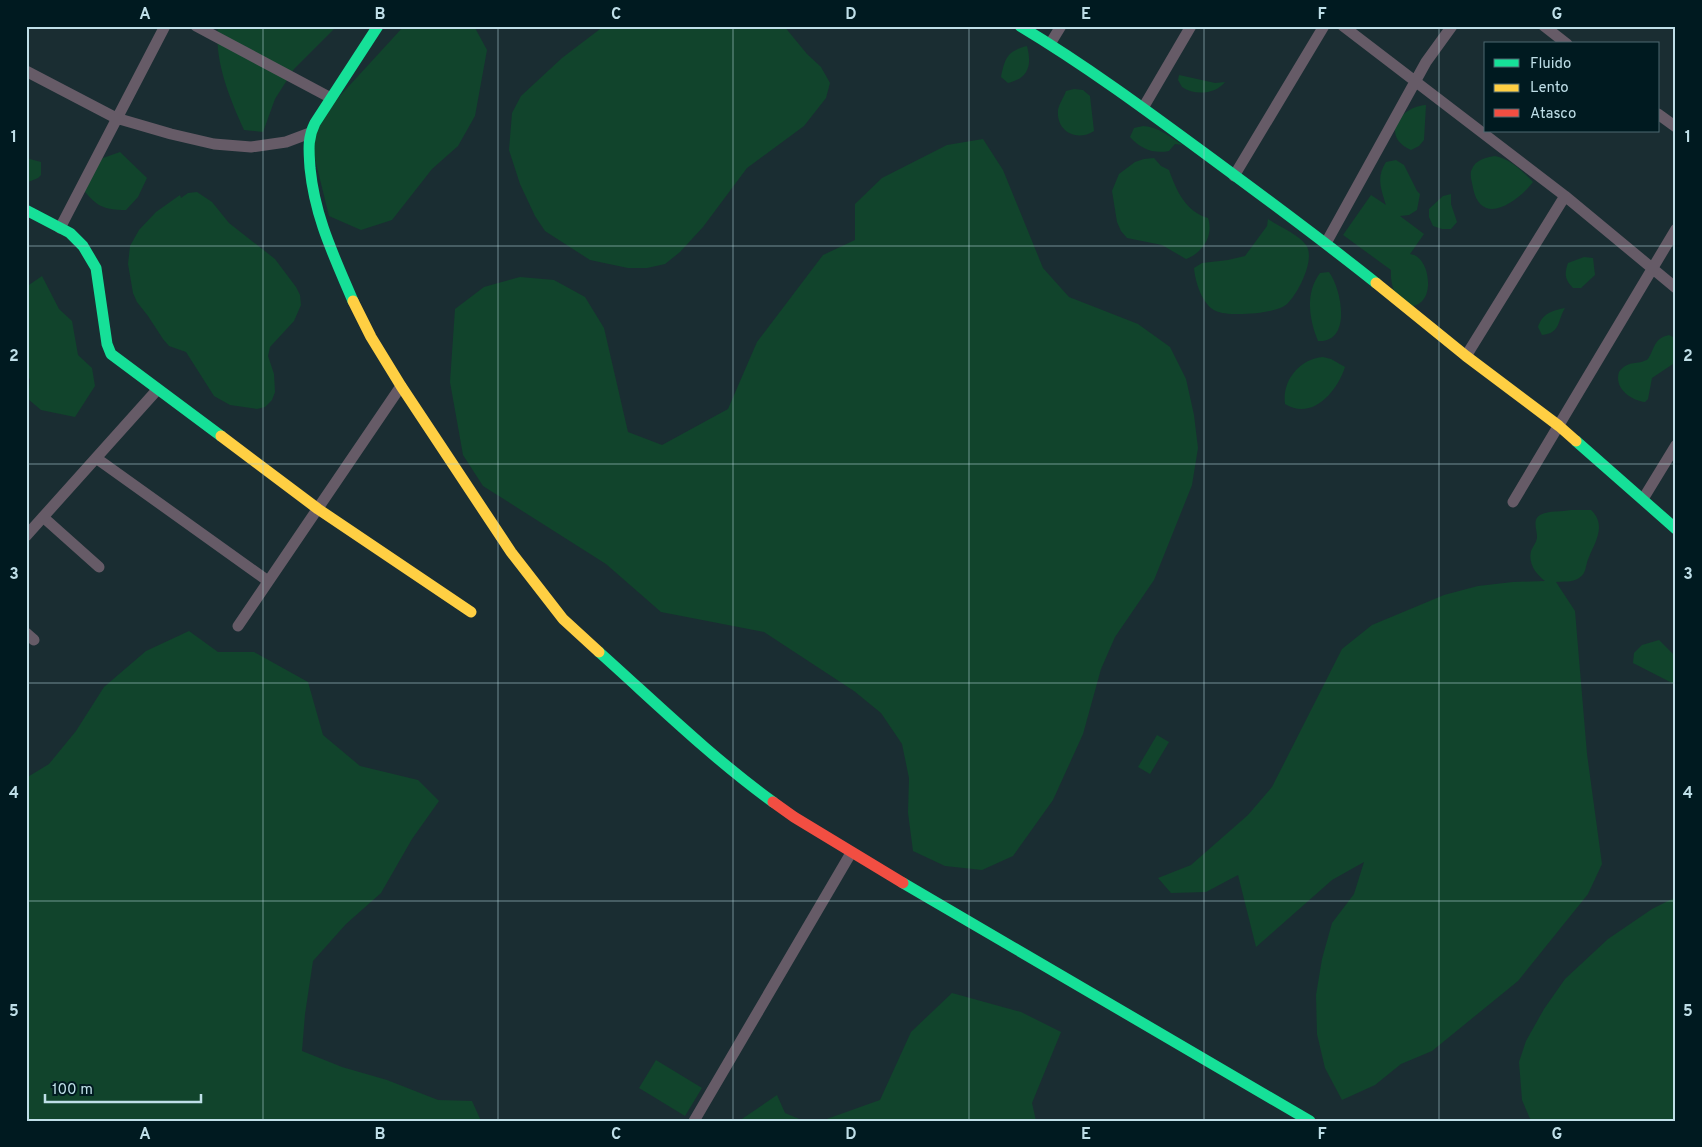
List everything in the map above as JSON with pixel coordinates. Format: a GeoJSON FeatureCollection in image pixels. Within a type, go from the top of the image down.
{"type":"FeatureCollection","features":[{"type":"Feature","properties":{"kind":"street"},"geometry":{"type":"LineString","coordinates":[[60,228],[164,26]]}},
{"type":"Feature","properties":{"kind":"street"},"geometry":{"type":"LineString","coordinates":[[196,26],[331,98]]}},
{"type":"Feature","properties":{"kind":"street"},"geometry":{"type":"LineString","coordinates":[[378,26],[310,133],[308,145],[309,170],[313,194],[326,236],[354,303],[371,337],[401,386],[511,552],[563,619],[710,752],[748,784],[794,817],[850,852],[1310,1121]]}},
{"type":"Feature","properties":{"kind":"street"},"geometry":{"type":"LineString","coordinates":[[1020,26],[1050,44],[1143,108],[1326,243],[1466,356],[1559,426],[1676,529]]}},
{"type":"Feature","properties":{"kind":"street"},"geometry":{"type":"LineString","coordinates":[[1050,44],[1060,26]]}},
{"type":"Feature","properties":{"kind":"street"},"geometry":{"type":"LineString","coordinates":[[1143,108],[1191,26]]}},
{"type":"Feature","properties":{"kind":"street"},"geometry":{"type":"LineString","coordinates":[[1234,176],[1324,26]]}},
{"type":"Feature","properties":{"kind":"street"},"geometry":{"type":"LineString","coordinates":[[1342,26],[1565,196],[1676,288]]}},
{"type":"Feature","properties":{"kind":"street"},"geometry":{"type":"LineString","coordinates":[[1326,243],[1426,62],[1452,26]]}},
{"type":"Feature","properties":{"kind":"street"},"geometry":{"type":"LineString","coordinates":[[1544,26],[1564,42]]}},
{"type":"Feature","properties":{"kind":"street"},"geometry":{"type":"LineString","coordinates":[[26,71],[116,118],[214,144],[251,147],[286,142],[310,133]]}},
{"type":"Feature","properties":{"kind":"street"},"geometry":{"type":"LineString","coordinates":[[1660,115],[1676,127]]}},
{"type":"Feature","properties":{"kind":"street"},"geometry":{"type":"LineString","coordinates":[[1466,356],[1565,196]]}},
{"type":"Feature","properties":{"kind":"street"},"geometry":{"type":"LineString","coordinates":[[26,210],[70,233],[83,246],[96,268],[107,344],[111,354],[318,509],[471,612]]}},
{"type":"Feature","properties":{"kind":"street"},"geometry":{"type":"LineString","coordinates":[[1514,502],[1676,229]]}},
{"type":"Feature","properties":{"kind":"street"},"geometry":{"type":"LineString","coordinates":[[238,626],[401,386]]}},
{"type":"Feature","properties":{"kind":"street"},"geometry":{"type":"LineString","coordinates":[[26,536],[157,390]]}},
{"type":"Feature","properties":{"kind":"street"},"geometry":{"type":"LineString","coordinates":[[1643,499],[1676,445]]}},
{"type":"Feature","properties":{"kind":"street"},"geometry":{"type":"LineString","coordinates":[[96,458],[268,581]]}},
{"type":"Feature","properties":{"kind":"street"},"geometry":{"type":"LineString","coordinates":[[43,518],[99,566]]}},
{"type":"Feature","properties":{"kind":"street"},"geometry":{"type":"LineString","coordinates":[[694,1121],[850,852]]}},
{"type":"Feature","properties":{"kind":"green space"},"geometry":{"type":"Polygon","coordinates":[[[218,26],[337,26],[294,69],[275,99],[263,132],[244,130],[224,80],[218,53],[218,26]]]}},
{"type":"Feature","properties":{"kind":"green space"},"geometry":{"type":"Polygon","coordinates":[[[404,26],[474,26],[487,50],[475,116],[458,146],[432,169],[392,220],[361,230],[329,216],[311,143],[326,111],[404,26]]]}},
{"type":"Feature","properties":{"kind":"green space"},"geometry":{"type":"Polygon","coordinates":[[[604,26],[784,26],[807,54],[821,67],[830,83],[826,98],[804,126],[747,168],[703,227],[680,252],[665,264],[647,268],[628,268],[590,260],[545,231],[535,216],[520,184],[509,150],[512,113],[521,96],[562,58],[604,26]]]}},
{"type":"Feature","properties":{"kind":"green space"},"geometry":{"type":"Polygon","coordinates":[[[1027,46],[1029,65],[1025,74],[1021,78],[1008,83],[1001,77],[1008,56],[1015,50],[1027,46]]]}},
{"type":"Feature","properties":{"kind":"green space"},"geometry":{"type":"Polygon","coordinates":[[[1179,75],[1215,83],[1225,82],[1216,89],[1199,93],[1182,87],[1178,80],[1179,75]]]}},
{"type":"Feature","properties":{"kind":"green space"},"geometry":{"type":"Polygon","coordinates":[[[1074,89],[1083,90],[1090,96],[1094,131],[1087,134],[1075,135],[1069,133],[1060,124],[1058,118],[1058,110],[1066,91],[1074,89]]]}},
{"type":"Feature","properties":{"kind":"green space"},"geometry":{"type":"Polygon","coordinates":[[[1426,105],[1424,140],[1419,146],[1411,150],[1396,137],[1397,123],[1401,116],[1408,111],[1426,105]]]}},
{"type":"Feature","properties":{"kind":"green space"},"geometry":{"type":"Polygon","coordinates":[[[1143,126],[1159,130],[1183,145],[1175,144],[1169,151],[1163,152],[1153,151],[1138,145],[1130,137],[1134,128],[1143,126]]]}},
{"type":"Feature","properties":{"kind":"green space"},"geometry":{"type":"Polygon","coordinates":[[[983,139],[1003,170],[1043,268],[1069,297],[1138,324],[1170,347],[1186,379],[1194,415],[1198,448],[1192,485],[1154,580],[1115,637],[1101,669],[1083,734],[1053,800],[1013,856],[982,870],[945,866],[913,851],[908,813],[909,778],[902,744],[881,713],[854,691],[764,632],[661,612],[606,564],[483,486],[463,455],[450,382],[455,309],[484,287],[520,277],[554,280],[585,297],[604,328],[628,432],[662,445],[728,409],[757,342],[823,255],[855,240],[855,204],[882,178],[947,145],[983,139]]]}},
{"type":"Feature","properties":{"kind":"green space"},"geometry":{"type":"Polygon","coordinates":[[[120,152],[147,178],[138,197],[126,210],[101,206],[82,188],[103,158],[120,152]]]}},
{"type":"Feature","properties":{"kind":"green space"},"geometry":{"type":"Polygon","coordinates":[[[1495,156],[1511,163],[1533,182],[1510,203],[1500,208],[1492,209],[1484,207],[1477,200],[1471,171],[1478,161],[1495,156]]]}},
{"type":"Feature","properties":{"kind":"green space"},"geometry":{"type":"Polygon","coordinates":[[[26,158],[41,162],[41,175],[26,183],[26,158]]]}},
{"type":"Feature","properties":{"kind":"green space"},"geometry":{"type":"Polygon","coordinates":[[[1154,158],[1161,166],[1169,170],[1175,185],[1188,205],[1200,215],[1208,218],[1209,231],[1206,243],[1186,259],[1162,245],[1127,238],[1117,222],[1112,191],[1119,174],[1135,162],[1154,158]]]}},
{"type":"Feature","properties":{"kind":"green space"},"geometry":{"type":"Polygon","coordinates":[[[1396,160],[1404,165],[1420,194],[1417,210],[1409,215],[1400,216],[1424,234],[1410,254],[1421,260],[1425,267],[1428,288],[1421,302],[1409,307],[1394,292],[1391,270],[1343,235],[1371,195],[1386,205],[1381,188],[1381,173],[1386,162],[1396,160]]]}},
{"type":"Feature","properties":{"kind":"green space"},"geometry":{"type":"Polygon","coordinates":[[[197,192],[212,202],[229,223],[275,259],[300,295],[301,305],[294,321],[270,347],[268,356],[274,374],[275,392],[272,400],[265,407],[257,409],[230,405],[214,396],[186,352],[169,346],[137,302],[133,293],[128,264],[130,246],[139,230],[156,212],[180,195],[181,198],[188,193],[197,192]]]}},
{"type":"Feature","properties":{"kind":"green space"},"geometry":{"type":"Polygon","coordinates":[[[1451,194],[1451,204],[1457,222],[1451,229],[1433,226],[1429,217],[1429,209],[1443,196],[1451,194]]]}},
{"type":"Feature","properties":{"kind":"green space"},"geometry":{"type":"Polygon","coordinates":[[[1268,219],[1303,241],[1309,251],[1307,267],[1296,293],[1282,307],[1252,314],[1222,313],[1211,308],[1203,298],[1194,268],[1202,263],[1245,256],[1267,226],[1268,219]]]}},
{"type":"Feature","properties":{"kind":"green space"},"geometry":{"type":"Polygon","coordinates":[[[1584,257],[1593,258],[1595,275],[1581,288],[1573,288],[1566,277],[1568,263],[1584,257]]]}},
{"type":"Feature","properties":{"kind":"green space"},"geometry":{"type":"Polygon","coordinates":[[[1329,272],[1338,291],[1341,314],[1340,325],[1336,334],[1329,339],[1318,341],[1312,324],[1310,298],[1315,281],[1320,273],[1329,272]]]}},
{"type":"Feature","properties":{"kind":"green space"},"geometry":{"type":"Polygon","coordinates":[[[42,276],[59,309],[72,321],[78,355],[92,368],[95,386],[75,417],[41,410],[28,399],[30,379],[26,376],[26,287],[42,276]]]}},
{"type":"Feature","properties":{"kind":"green space"},"geometry":{"type":"Polygon","coordinates":[[[1565,308],[1556,329],[1542,335],[1538,327],[1542,319],[1552,312],[1565,308]]]}},
{"type":"Feature","properties":{"kind":"green space"},"geometry":{"type":"Polygon","coordinates":[[[1669,335],[1673,337],[1676,345],[1676,362],[1652,378],[1648,399],[1645,402],[1629,396],[1621,388],[1618,378],[1619,372],[1626,365],[1648,359],[1660,338],[1669,335]]]}},
{"type":"Feature","properties":{"kind":"green space"},"geometry":{"type":"Polygon","coordinates":[[[1323,357],[1345,367],[1330,394],[1314,406],[1305,409],[1285,404],[1286,387],[1294,373],[1307,362],[1323,357]]]}},
{"type":"Feature","properties":{"kind":"green space"},"geometry":{"type":"Polygon","coordinates":[[[1591,510],[1596,516],[1599,528],[1583,574],[1573,581],[1556,582],[1575,611],[1587,754],[1602,864],[1588,894],[1518,981],[1432,1051],[1401,1064],[1375,1085],[1342,1100],[1325,1068],[1317,1034],[1316,995],[1322,959],[1332,923],[1354,894],[1364,862],[1332,880],[1256,947],[1238,875],[1206,892],[1171,893],[1158,878],[1191,865],[1248,815],[1272,787],[1342,649],[1372,625],[1444,595],[1478,586],[1545,581],[1536,572],[1530,556],[1537,539],[1536,519],[1547,512],[1591,510]]]}},
{"type":"Feature","properties":{"kind":"green space"},"geometry":{"type":"Polygon","coordinates":[[[189,631],[218,652],[254,652],[308,682],[323,735],[360,766],[418,780],[439,801],[412,839],[381,893],[346,924],[313,961],[305,1014],[302,1051],[342,1067],[387,1080],[438,1100],[472,1101],[481,1121],[26,1121],[26,778],[49,764],[76,731],[104,687],[146,651],[189,631]]]}},
{"type":"Feature","properties":{"kind":"green space"},"geometry":{"type":"Polygon","coordinates":[[[1659,640],[1676,657],[1676,685],[1633,663],[1634,653],[1642,645],[1659,640]]]}},
{"type":"Feature","properties":{"kind":"green space"},"geometry":{"type":"Polygon","coordinates":[[[1157,735],[1169,742],[1150,774],[1138,767],[1157,735]]]}},
{"type":"Feature","properties":{"kind":"green space"},"geometry":{"type":"Polygon","coordinates":[[[1676,897],[1676,1121],[1531,1121],[1522,1100],[1519,1062],[1526,1041],[1544,1009],[1565,979],[1608,939],[1652,909],[1676,897]]]}},
{"type":"Feature","properties":{"kind":"green space"},"geometry":{"type":"Polygon","coordinates":[[[952,993],[1021,1012],[1061,1032],[1032,1103],[1036,1121],[821,1121],[880,1100],[911,1032],[952,993]]]}},
{"type":"Feature","properties":{"kind":"green space"},"geometry":{"type":"Polygon","coordinates":[[[656,1060],[702,1088],[685,1116],[639,1088],[656,1060]]]}},
{"type":"Feature","properties":{"kind":"green space"},"geometry":{"type":"Polygon","coordinates":[[[777,1095],[785,1113],[804,1121],[739,1121],[777,1095]]]}},
{"type":"Feature","properties":{"kind":"traffic: fast"},"geometry":{"type":"LineString","coordinates":[[353,301],[332,252],[316,204],[310,168],[309,145],[315,123],[378,26]]}},
{"type":"Feature","properties":{"kind":"traffic: fast"},"geometry":{"type":"LineString","coordinates":[[1020,26],[1092,72],[1138,105],[1292,218],[1376,283]]}},
{"type":"Feature","properties":{"kind":"traffic: fast"},"geometry":{"type":"LineString","coordinates":[[26,210],[70,233],[83,246],[96,268],[107,344],[111,354],[221,436]]}},
{"type":"Feature","properties":{"kind":"traffic: fast"},"geometry":{"type":"LineString","coordinates":[[1576,441],[1676,529]]}},
{"type":"Feature","properties":{"kind":"traffic: fast"},"geometry":{"type":"LineString","coordinates":[[599,652],[706,748],[773,802]]}},
{"type":"Feature","properties":{"kind":"traffic: fast"},"geometry":{"type":"LineString","coordinates":[[903,883],[1310,1121]]}},
{"type":"Feature","properties":{"kind":"traffic: slow"},"geometry":{"type":"LineString","coordinates":[[1376,283],[1576,441]]}},
{"type":"Feature","properties":{"kind":"traffic: slow"},"geometry":{"type":"LineString","coordinates":[[353,301],[371,337],[401,386],[511,552],[563,619],[599,652]]}},
{"type":"Feature","properties":{"kind":"traffic: slow"},"geometry":{"type":"LineString","coordinates":[[221,436],[318,509],[471,612]]}},
{"type":"Feature","properties":{"kind":"traffic: jam"},"geometry":{"type":"LineString","coordinates":[[773,802],[794,817],[903,883]]}}]}
